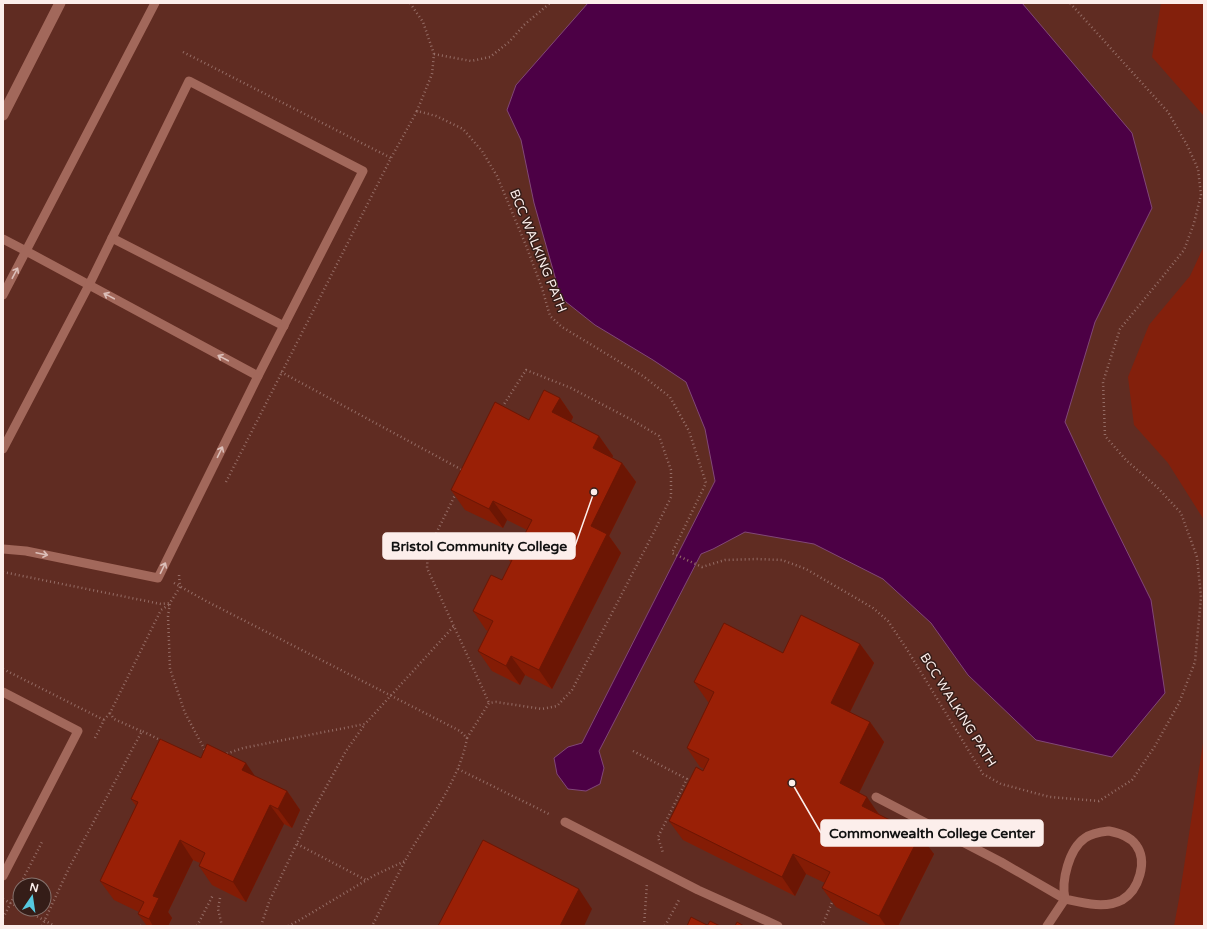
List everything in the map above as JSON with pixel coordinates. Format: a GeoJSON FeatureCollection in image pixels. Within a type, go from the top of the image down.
{"type":"FeatureCollection","features":[{"type":"Feature","properties":{"kind":"street"},"geometry":{"type":"LineString","coordinates":[[3,115],[60,3]]}},
{"type":"Feature","properties":{"kind":"lane"},"geometry":{"type":"LineString","coordinates":[[3,295],[155,3]]}},
{"type":"Feature","properties":{"kind":"lane"},"geometry":{"type":"LineString","coordinates":[[3,449],[89,285],[189,81],[363,171],[258,376],[158,578],[26,551],[3,549]]}},
{"type":"Feature","properties":{"kind":"lane"},"geometry":{"type":"LineString","coordinates":[[112,238],[284,326]]}},
{"type":"Feature","properties":{"kind":"lane"},"geometry":{"type":"LineString","coordinates":[[3,240],[258,376]]}},
{"type":"Feature","properties":{"kind":"lane"},"geometry":{"type":"LineString","coordinates":[[3,692],[78,731],[3,876]]}},
{"type":"Feature","properties":{"kind":"lane"},"geometry":{"type":"LineString","coordinates":[[876,797],[1001,862],[1065,899],[1090,904],[1113,903],[1122,900],[1130,894],[1139,879],[1141,867],[1140,855],[1136,845],[1129,838],[1120,833],[1101,832],[1092,834],[1085,838],[1076,849],[1067,868],[1063,890],[1065,899],[1047,926]]}},
{"type":"Feature","properties":{"kind":"lane"},"geometry":{"type":"LineString","coordinates":[[565,822],[687,884],[778,926]]}},
{"type":"Feature","properties":{"kind":"path"},"geometry":{"type":"LineString","coordinates":[[226,483],[280,372],[417,111],[432,74],[434,54],[422,22],[410,3]]}},
{"type":"Feature","properties":{"kind":"path"},"geometry":{"type":"LineString","coordinates":[[434,54],[471,60],[490,57],[509,42],[524,25],[550,3]]}},
{"type":"Feature","properties":{"kind":"path","name":"BCC WALKING PATH"},"geometry":{"type":"LineString","coordinates":[[417,111],[436,116],[462,129],[482,151],[497,176],[522,236],[542,288],[550,316],[562,327],[643,376],[670,397],[689,431],[706,483],[672,553],[702,567],[726,560],[757,559],[782,560],[806,569],[873,608],[888,621],[983,774],[1001,784],[1050,796],[1099,801],[1132,780],[1155,746],[1179,703],[1195,662],[1201,597],[1197,557],[1181,513],[1157,487],[1127,461],[1105,436],[1103,382],[1120,329],[1184,250],[1194,223],[1201,195],[1198,169],[1168,112],[1070,3]]}},
{"type":"Feature","properties":{"kind":"path"},"geometry":{"type":"LineString","coordinates":[[183,52],[391,158]]}},
{"type":"Feature","properties":{"kind":"path"},"geometry":{"type":"LineString","coordinates":[[488,703],[496,702],[542,709],[557,706],[572,690],[671,497],[671,470],[659,436],[572,388],[526,370],[499,413]]}},
{"type":"Feature","properties":{"kind":"path"},"geometry":{"type":"LineString","coordinates":[[280,372],[466,472],[468,468]]}},
{"type":"Feature","properties":{"kind":"path"},"geometry":{"type":"LineString","coordinates":[[460,486],[428,550],[427,568],[488,703]]}},
{"type":"Feature","properties":{"kind":"path"},"geometry":{"type":"LineString","coordinates":[[168,744],[114,719],[110,713],[161,610],[170,603],[180,587],[178,575],[182,568]]}},
{"type":"Feature","properties":{"kind":"path"},"geometry":{"type":"LineString","coordinates":[[3,572],[161,604],[170,603]]}},
{"type":"Feature","properties":{"kind":"path"},"geometry":{"type":"LineString","coordinates":[[159,575],[206,601],[460,731],[467,738]]}},
{"type":"Feature","properties":{"kind":"path"},"geometry":{"type":"LineString","coordinates":[[170,603],[168,616],[170,669],[185,712],[206,752],[210,754]]}},
{"type":"Feature","properties":{"kind":"path"},"geometry":{"type":"LineString","coordinates":[[261,926],[269,902],[308,820],[346,751],[365,724],[454,626]]}},
{"type":"Feature","properties":{"kind":"path"},"geometry":{"type":"LineString","coordinates":[[3,670],[104,720]]}},
{"type":"Feature","properties":{"kind":"path"},"geometry":{"type":"LineString","coordinates":[[372,926],[406,860],[458,769],[467,738],[488,703]]}},
{"type":"Feature","properties":{"kind":"path"},"geometry":{"type":"LineString","coordinates":[[218,756],[243,748],[365,724]]}},
{"type":"Feature","properties":{"kind":"path"},"geometry":{"type":"LineString","coordinates":[[42,926],[69,868],[142,731]]}},
{"type":"Feature","properties":{"kind":"path"},"geometry":{"type":"LineString","coordinates":[[633,751],[687,779],[658,837],[663,854]]}},
{"type":"Feature","properties":{"kind":"path"},"geometry":{"type":"LineString","coordinates":[[458,769],[565,822]]}},
{"type":"Feature","properties":{"kind":"path"},"geometry":{"type":"LineString","coordinates":[[297,844],[366,880]]}},
{"type":"Feature","properties":{"kind":"path"},"geometry":{"type":"LineString","coordinates":[[288,926],[366,880],[406,860]]}},
{"type":"Feature","properties":{"kind":"path"},"geometry":{"type":"LineString","coordinates":[[644,926],[649,865]]}},
{"type":"Feature","properties":{"kind":"path"},"geometry":{"type":"LineString","coordinates":[[665,926],[687,884]]}},
{"type":"Feature","properties":{"kind":"path"},"geometry":{"type":"LineString","coordinates":[[197,926],[213,895]]}},
{"type":"Feature","properties":{"kind":"path"},"geometry":{"type":"LineString","coordinates":[[220,898],[218,909],[222,926]]}},
{"type":"Feature","properties":{"kind":"path"},"geometry":{"type":"LineString","coordinates":[[822,926],[834,898]]}},
{"type":"Feature","properties":{"kind":"path"},"geometry":{"type":"LineString","coordinates":[[3,899],[11,903],[3,918]]}},
{"type":"Feature","properties":{"kind":"path"},"geometry":{"type":"LineString","coordinates":[[38,917],[55,926]]}},
{"type":"Feature","properties":{"kind":"shaded area"},"geometry":{"type":"Polygon","coordinates":[[[588,3],[1022,3],[1132,133],[1152,208],[1095,322],[1065,422],[1151,600],[1165,693],[1112,757],[1036,740],[968,675],[931,623],[883,579],[814,544],[745,532],[701,554],[599,751],[604,768],[600,784],[586,791],[568,789],[557,774],[554,758],[568,747],[582,743],[715,481],[705,429],[686,382],[595,325],[561,298],[534,203],[521,140],[507,110],[516,85],[588,3]]]}},
{"type":"Feature","properties":{"kind":"shaded area"},"geometry":{"type":"Polygon","coordinates":[[[1161,3],[1204,3],[1204,117],[1152,57],[1161,3]]]}},
{"type":"Feature","properties":{"kind":"shaded area"},"geometry":{"type":"Polygon","coordinates":[[[1204,246],[1204,520],[1168,463],[1134,425],[1128,377],[1149,325],[1190,276],[1204,246]]]}},
{"type":"Feature","properties":{"kind":"shaded area"},"geometry":{"type":"Polygon","coordinates":[[[1204,737],[1204,926],[1174,926],[1179,899],[1204,737]]]}},
{"type":"Feature","properties":{"kind":"building"},"geometry":{"type":"Polygon","coordinates":[[[544,390],[560,398],[552,412],[599,436],[593,448],[622,463],[591,526],[607,534],[539,670],[511,656],[506,666],[478,651],[493,621],[473,611],[491,575],[502,580],[512,560],[508,558],[514,545],[518,547],[532,520],[493,501],[489,509],[451,490],[495,402],[529,420],[544,390]]]}},
{"type":"Feature","properties":{"kind":"building"},"geometry":{"type":"Polygon","coordinates":[[[801,615],[860,644],[831,703],[870,722],[840,783],[867,797],[862,806],[920,835],[879,916],[822,888],[830,872],[793,854],[782,877],[669,821],[696,767],[703,771],[709,759],[687,748],[714,692],[694,682],[724,623],[783,653],[801,615]]]}},
{"type":"Feature","properties":{"kind":"building"},"geometry":{"type":"Polygon","coordinates":[[[160,739],[201,758],[207,744],[246,763],[242,770],[287,791],[278,809],[270,805],[233,882],[199,866],[205,853],[180,840],[153,896],[159,898],[149,919],[138,914],[144,902],[100,881],[138,802],[131,799],[160,739]]]}},
{"type":"Feature","properties":{"kind":"building"},"geometry":{"type":"Polygon","coordinates":[[[483,840],[579,889],[560,926],[438,926],[483,840]]]}},
{"type":"Feature","properties":{"kind":"building"},"geometry":{"type":"Polygon","coordinates":[[[691,917],[707,925],[687,926],[691,917]]]}},
{"type":"Feature","properties":{"kind":"building"},"geometry":{"type":"Polygon","coordinates":[[[710,921],[720,926],[707,926],[710,921]]]}},
{"type":"Feature","properties":{"kind":"building"},"geometry":{"type":"Polygon","coordinates":[[[737,922],[744,926],[735,926],[737,922]]]}},
{"type":"Feature","properties":{"kind":"place","name":"Bristol Community College"},"geometry":{"type":"Point","coordinates":[594,492]}},
{"type":"Feature","properties":{"kind":"place","name":"Commonwealth College Center"},"geometry":{"type":"Point","coordinates":[792,783]}}]}
